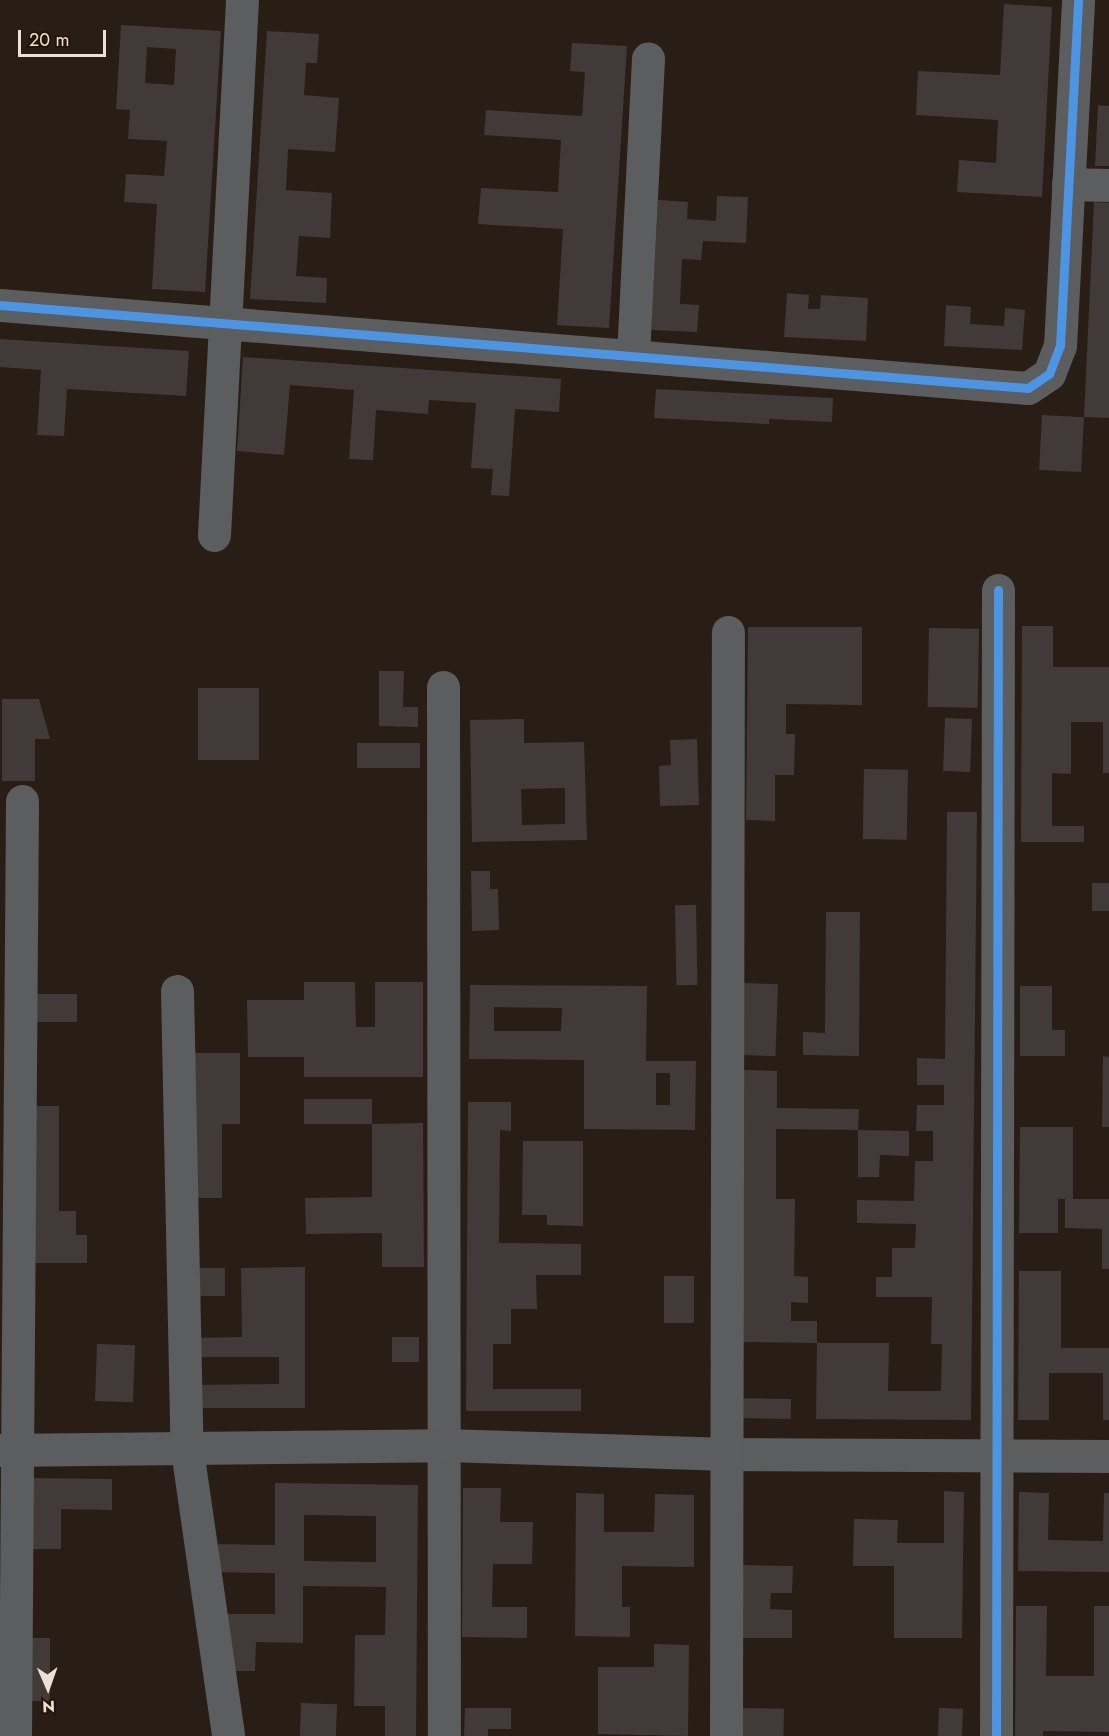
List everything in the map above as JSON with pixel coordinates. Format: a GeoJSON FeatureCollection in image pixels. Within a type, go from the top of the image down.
{"type":"FeatureCollection","features":[{"type":"Feature","properties":{"kind":"street"},"geometry":{"type":"LineString","coordinates":[[214,535],[242,0]]}},
{"type":"Feature","properties":{"kind":"street"},"geometry":{"type":"LineString","coordinates":[[0,305],[226,321],[1028,388],[1049,374],[1060,346],[1078,0]]}},
{"type":"Feature","properties":{"kind":"street"},"geometry":{"type":"LineString","coordinates":[[633,355],[648,58]]}},
{"type":"Feature","properties":{"kind":"street"},"geometry":{"type":"LineString","coordinates":[[1068,184],[1109,185]]}},
{"type":"Feature","properties":{"kind":"street"},"geometry":{"type":"LineString","coordinates":[[996,1736],[998,590]]}},
{"type":"Feature","properties":{"kind":"street"},"geometry":{"type":"LineString","coordinates":[[726,1736],[728,632]]}},
{"type":"Feature","properties":{"kind":"street"},"geometry":{"type":"LineString","coordinates":[[443,687],[444,1736]]}},
{"type":"Feature","properties":{"kind":"street"},"geometry":{"type":"LineString","coordinates":[[15,1736],[10,1450],[22,801]]}},
{"type":"Feature","properties":{"kind":"street"},"geometry":{"type":"LineString","coordinates":[[177,991],[187,1450],[228,1736]]}},
{"type":"Feature","properties":{"kind":"street"},"geometry":{"type":"LineString","coordinates":[[10,1450],[187,1450],[445,1445],[728,1454],[1109,1456]]}},
{"type":"Feature","properties":{"kind":"building"},"geometry":{"type":"Polygon","coordinates":[[[1004,4],[1052,7],[1042,197],[957,192],[959,160],[996,163],[998,120],[916,115],[918,71],[1000,75],[1004,4]]]}},
{"type":"Feature","properties":{"kind":"building"},"geometry":{"type":"Polygon","coordinates":[[[121,25],[221,31],[205,292],[152,289],[157,204],[124,202],[126,174],[164,176],[167,141],[128,139],[130,110],[116,109],[121,25]],[[147,47],[145,83],[174,85],[176,49],[147,47]]]}},
{"type":"Feature","properties":{"kind":"building"},"geometry":{"type":"Polygon","coordinates":[[[267,31],[319,34],[317,63],[306,63],[304,95],[339,98],[335,152],[288,149],[286,190],[332,193],[330,238],[299,236],[296,276],[327,278],[326,303],[250,299],[267,31]]]}},
{"type":"Feature","properties":{"kind":"building"},"geometry":{"type":"Polygon","coordinates":[[[572,43],[627,46],[609,328],[557,325],[563,229],[478,224],[481,188],[558,192],[561,140],[484,135],[486,110],[582,116],[585,72],[570,71],[572,43]]]}},
{"type":"Feature","properties":{"kind":"building"},"geometry":{"type":"Polygon","coordinates":[[[1098,105],[1109,106],[1109,166],[1095,166],[1098,105]]]}},
{"type":"Feature","properties":{"kind":"building"},"geometry":{"type":"Polygon","coordinates":[[[717,196],[748,197],[746,243],[703,241],[701,260],[682,259],[680,304],[699,305],[697,332],[651,330],[658,200],[688,202],[687,219],[716,221],[717,196]]]}},
{"type":"Feature","properties":{"kind":"building"},"geometry":{"type":"Polygon","coordinates":[[[1094,202],[1109,203],[1109,418],[1084,417],[1094,202]]]}},
{"type":"Feature","properties":{"kind":"building"},"geometry":{"type":"Polygon","coordinates":[[[787,293],[809,295],[808,309],[820,309],[821,295],[868,298],[866,341],[784,337],[787,293]]]}},
{"type":"Feature","properties":{"kind":"building"},"geometry":{"type":"Polygon","coordinates":[[[946,305],[971,307],[970,324],[1004,326],[1005,308],[1025,310],[1022,350],[944,346],[946,305]]]}},
{"type":"Feature","properties":{"kind":"building"},"geometry":{"type":"Polygon","coordinates":[[[0,339],[189,351],[186,396],[67,389],[64,436],[37,435],[41,370],[0,367],[0,339]]]}},
{"type":"Feature","properties":{"kind":"building"},"geometry":{"type":"Polygon","coordinates":[[[243,357],[561,379],[559,412],[515,409],[509,496],[491,495],[493,469],[471,468],[476,403],[429,400],[428,414],[376,410],[373,460],[349,459],[354,390],[290,385],[284,455],[237,451],[243,357]]]}},
{"type":"Feature","properties":{"kind":"building"},"geometry":{"type":"Polygon","coordinates":[[[656,389],[833,398],[832,422],[769,419],[769,424],[654,418],[656,389]]]}},
{"type":"Feature","properties":{"kind":"building"},"geometry":{"type":"Polygon","coordinates":[[[1042,415],[1084,417],[1081,472],[1039,470],[1042,415]]]}},
{"type":"Feature","properties":{"kind":"building"},"geometry":{"type":"Polygon","coordinates":[[[1022,626],[1053,626],[1053,667],[1109,667],[1109,773],[1103,773],[1103,722],[1071,722],[1071,774],[1052,773],[1052,826],[1084,826],[1084,842],[1021,842],[1022,626]]]}},
{"type":"Feature","properties":{"kind":"building"},"geometry":{"type":"Polygon","coordinates":[[[748,627],[862,627],[862,705],[786,704],[786,734],[795,734],[794,775],[775,775],[775,821],[746,820],[748,627]]]}},
{"type":"Feature","properties":{"kind":"building"},"geometry":{"type":"Polygon","coordinates":[[[929,628],[979,629],[978,708],[928,707],[929,628]]]}},
{"type":"Feature","properties":{"kind":"building"},"geometry":{"type":"Polygon","coordinates":[[[379,671],[404,671],[403,707],[418,707],[418,727],[379,726],[379,671]]]}},
{"type":"Feature","properties":{"kind":"building"},"geometry":{"type":"Polygon","coordinates":[[[198,688],[259,688],[259,760],[198,760],[198,688]]]}},
{"type":"Feature","properties":{"kind":"building"},"geometry":{"type":"Polygon","coordinates":[[[2,699],[39,699],[50,739],[35,739],[35,781],[2,781],[2,699]]]}},
{"type":"Feature","properties":{"kind":"building"},"geometry":{"type":"Polygon","coordinates":[[[945,718],[972,719],[970,772],[943,771],[945,718]]]}},
{"type":"Feature","properties":{"kind":"building"},"geometry":{"type":"Polygon","coordinates":[[[524,719],[524,743],[584,742],[587,840],[472,842],[470,720],[524,719]],[[565,788],[521,789],[522,825],[565,824],[565,788]]]}},
{"type":"Feature","properties":{"kind":"building"},"geometry":{"type":"Polygon","coordinates":[[[697,739],[699,805],[660,806],[659,766],[671,765],[670,740],[697,739]]]}},
{"type":"Feature","properties":{"kind":"building"},"geometry":{"type":"Polygon","coordinates":[[[357,743],[420,743],[420,768],[357,768],[357,743]]]}},
{"type":"Feature","properties":{"kind":"building"},"geometry":{"type":"Polygon","coordinates":[[[864,769],[908,770],[907,840],[863,839],[864,769]]]}},
{"type":"Feature","properties":{"kind":"building"},"geometry":{"type":"Polygon","coordinates":[[[947,812],[977,812],[971,1420],[816,1419],[817,1343],[889,1343],[888,1391],[941,1391],[942,1344],[931,1344],[932,1297],[876,1297],[876,1277],[892,1277],[892,1248],[915,1248],[916,1224],[857,1223],[857,1200],[914,1201],[915,1161],[933,1161],[933,1131],[916,1131],[917,1105],[944,1105],[944,1085],[917,1085],[917,1058],[945,1059],[947,812]]]}},
{"type":"Feature","properties":{"kind":"building"},"geometry":{"type":"Polygon","coordinates":[[[471,871],[490,871],[490,889],[498,889],[499,930],[472,931],[471,871]]]}},
{"type":"Feature","properties":{"kind":"building"},"geometry":{"type":"Polygon","coordinates":[[[1092,883],[1109,883],[1109,911],[1092,911],[1092,883]]]}},
{"type":"Feature","properties":{"kind":"building"},"geometry":{"type":"Polygon","coordinates":[[[675,905],[696,905],[697,985],[676,985],[675,905]]]}},
{"type":"Feature","properties":{"kind":"building"},"geometry":{"type":"Polygon","coordinates":[[[826,912],[860,912],[859,1056],[803,1055],[803,1032],[825,1033],[826,912]]]}},
{"type":"Feature","properties":{"kind":"building"},"geometry":{"type":"Polygon","coordinates":[[[304,982],[355,982],[356,1027],[375,1027],[375,982],[423,982],[423,1077],[304,1077],[304,1057],[248,1057],[247,1000],[304,1000],[304,982]]]}},
{"type":"Feature","properties":{"kind":"building"},"geometry":{"type":"Polygon","coordinates":[[[744,983],[778,984],[775,1056],[741,1055],[744,983]]]}},
{"type":"Feature","properties":{"kind":"building"},"geometry":{"type":"Polygon","coordinates":[[[470,985],[647,986],[646,1061],[696,1061],[695,1130],[584,1129],[584,1060],[469,1059],[470,985]],[[494,1007],[494,1031],[561,1031],[562,1008],[494,1007]],[[656,1073],[656,1105],[670,1105],[670,1073],[656,1073]]]}},
{"type":"Feature","properties":{"kind":"building"},"geometry":{"type":"Polygon","coordinates":[[[1020,986],[1052,986],[1052,1030],[1065,1030],[1065,1056],[1020,1056],[1020,986]]]}},
{"type":"Feature","properties":{"kind":"building"},"geometry":{"type":"Polygon","coordinates":[[[36,994],[77,994],[77,1022],[36,1022],[36,994]]]}},
{"type":"Feature","properties":{"kind":"building"},"geometry":{"type":"Polygon","coordinates":[[[192,1053],[240,1053],[240,1124],[222,1124],[222,1198],[192,1198],[192,1053]]]}},
{"type":"Feature","properties":{"kind":"building"},"geometry":{"type":"Polygon","coordinates":[[[1103,1056],[1109,1057],[1109,1127],[1102,1127],[1103,1056]]]}},
{"type":"Feature","properties":{"kind":"building"},"geometry":{"type":"Polygon","coordinates":[[[743,1070],[777,1071],[777,1108],[859,1109],[858,1130],[776,1129],[776,1199],[795,1199],[794,1276],[808,1277],[808,1303],[791,1302],[791,1321],[817,1321],[817,1343],[740,1342],[743,1070]]]}},
{"type":"Feature","properties":{"kind":"building"},"geometry":{"type":"Polygon","coordinates":[[[304,1099],[372,1099],[372,1124],[304,1124],[304,1099]]]}},
{"type":"Feature","properties":{"kind":"building"},"geometry":{"type":"Polygon","coordinates":[[[468,1102],[511,1102],[511,1131],[500,1130],[499,1243],[581,1244],[581,1275],[536,1275],[537,1309],[511,1309],[511,1344],[493,1344],[493,1389],[581,1389],[581,1411],[466,1411],[468,1102]]]}},
{"type":"Feature","properties":{"kind":"building"},"geometry":{"type":"Polygon","coordinates":[[[30,1106],[59,1106],[59,1211],[76,1211],[76,1235],[87,1235],[87,1263],[30,1263],[30,1106]]]}},
{"type":"Feature","properties":{"kind":"building"},"geometry":{"type":"Polygon","coordinates":[[[423,1123],[424,1267],[382,1267],[382,1233],[306,1234],[305,1198],[372,1197],[372,1124],[423,1123]]]}},
{"type":"Feature","properties":{"kind":"building"},"geometry":{"type":"Polygon","coordinates":[[[1020,1127],[1073,1127],[1073,1199],[1109,1199],[1109,1269],[1102,1269],[1102,1229],[1065,1228],[1065,1199],[1058,1199],[1058,1233],[1019,1233],[1020,1127]]]}},
{"type":"Feature","properties":{"kind":"building"},"geometry":{"type":"Polygon","coordinates":[[[858,1130],[909,1131],[909,1156],[880,1155],[879,1177],[858,1177],[858,1130]]]}},
{"type":"Feature","properties":{"kind":"building"},"geometry":{"type":"Polygon","coordinates":[[[523,1141],[583,1141],[583,1226],[547,1225],[547,1215],[522,1215],[523,1141]]]}},
{"type":"Feature","properties":{"kind":"building"},"geometry":{"type":"Polygon","coordinates":[[[305,1267],[305,1408],[193,1408],[193,1385],[279,1384],[279,1357],[193,1357],[193,1338],[242,1337],[241,1268],[305,1267]]]}},
{"type":"Feature","properties":{"kind":"building"},"geometry":{"type":"Polygon","coordinates":[[[192,1268],[225,1268],[225,1296],[192,1296],[192,1268]]]}},
{"type":"Feature","properties":{"kind":"building"},"geometry":{"type":"Polygon","coordinates":[[[1019,1271],[1061,1271],[1061,1348],[1109,1348],[1109,1420],[1103,1420],[1103,1373],[1049,1373],[1049,1420],[1018,1420],[1019,1271]]]}},
{"type":"Feature","properties":{"kind":"building"},"geometry":{"type":"Polygon","coordinates":[[[664,1276],[694,1276],[694,1323],[664,1323],[664,1276]]]}},
{"type":"Feature","properties":{"kind":"building"},"geometry":{"type":"Polygon","coordinates":[[[392,1337],[419,1337],[419,1362],[392,1362],[392,1337]]]}},
{"type":"Feature","properties":{"kind":"building"},"geometry":{"type":"Polygon","coordinates":[[[97,1344],[135,1345],[133,1402],[95,1401],[97,1344]]]}},
{"type":"Feature","properties":{"kind":"building"},"geometry":{"type":"Polygon","coordinates":[[[740,1398],[791,1399],[791,1419],[740,1418],[740,1398]]]}},
{"type":"Feature","properties":{"kind":"building"},"geometry":{"type":"Polygon","coordinates":[[[29,1478],[112,1479],[112,1510],[61,1509],[61,1549],[28,1549],[29,1478]]]}},
{"type":"Feature","properties":{"kind":"building"},"geometry":{"type":"Polygon","coordinates":[[[275,1483],[418,1485],[416,1736],[385,1736],[385,1706],[354,1706],[355,1635],[385,1635],[386,1587],[303,1586],[303,1643],[256,1642],[255,1671],[232,1671],[232,1642],[224,1642],[224,1614],[275,1614],[275,1573],[209,1572],[209,1544],[275,1545],[275,1483]],[[304,1515],[304,1561],[376,1562],[376,1516],[304,1515]]]}},
{"type":"Feature","properties":{"kind":"building"},"geometry":{"type":"Polygon","coordinates":[[[463,1488],[501,1488],[500,1522],[533,1522],[532,1564],[493,1564],[492,1607],[527,1607],[527,1638],[462,1637],[463,1488]]]}},
{"type":"Feature","properties":{"kind":"building"},"geometry":{"type":"Polygon","coordinates":[[[944,1491],[964,1492],[962,1638],[894,1638],[894,1566],[853,1566],[854,1519],[898,1520],[897,1543],[944,1543],[944,1491]]]}},
{"type":"Feature","properties":{"kind":"building"},"geometry":{"type":"Polygon","coordinates":[[[1019,1492],[1049,1493],[1048,1540],[1103,1541],[1104,1493],[1109,1493],[1109,1572],[1018,1571],[1019,1492]]]}},
{"type":"Feature","properties":{"kind":"building"},"geometry":{"type":"Polygon","coordinates":[[[576,1493],[604,1494],[604,1532],[654,1532],[655,1494],[694,1495],[694,1567],[622,1566],[622,1607],[630,1607],[630,1637],[575,1636],[576,1493]]]}},
{"type":"Feature","properties":{"kind":"building"},"geometry":{"type":"Polygon","coordinates":[[[742,1565],[793,1566],[792,1593],[771,1593],[770,1609],[792,1610],[792,1638],[741,1638],[742,1565]]]}},
{"type":"Feature","properties":{"kind":"building"},"geometry":{"type":"Polygon","coordinates":[[[1016,1606],[1047,1606],[1046,1676],[1094,1676],[1094,1606],[1109,1606],[1109,1732],[1043,1731],[1043,1736],[1015,1736],[1016,1606]]]}},
{"type":"Feature","properties":{"kind":"building"},"geometry":{"type":"Polygon","coordinates":[[[26,1638],[50,1638],[50,1701],[26,1701],[26,1638]]]}},
{"type":"Feature","properties":{"kind":"building"},"geometry":{"type":"Polygon","coordinates":[[[654,1644],[689,1645],[688,1736],[598,1734],[598,1667],[654,1667],[654,1644]]]}},
{"type":"Feature","properties":{"kind":"building"},"geometry":{"type":"Polygon","coordinates":[[[301,1703],[337,1704],[336,1736],[300,1736],[301,1703]]]}},
{"type":"Feature","properties":{"kind":"building"},"geometry":{"type":"Polygon","coordinates":[[[465,1708],[511,1708],[511,1729],[488,1729],[488,1736],[464,1736],[465,1708]]]}},
{"type":"Feature","properties":{"kind":"building"},"geometry":{"type":"Polygon","coordinates":[[[741,1708],[784,1709],[784,1736],[741,1736],[741,1708]]]}},
{"type":"Feature","properties":{"kind":"building"},"geometry":{"type":"Polygon","coordinates":[[[939,1708],[963,1709],[962,1736],[938,1736],[939,1708]]]}},
{"type":"Feature","properties":{"kind":"cycle path"},"geometry":{"type":"LineString","coordinates":[[0,305],[1028,388],[1049,374],[1060,346],[1078,0]]}},
{"type":"Feature","properties":{"kind":"cycle path"},"geometry":{"type":"LineString","coordinates":[[996,1736],[998,590]]}}]}
